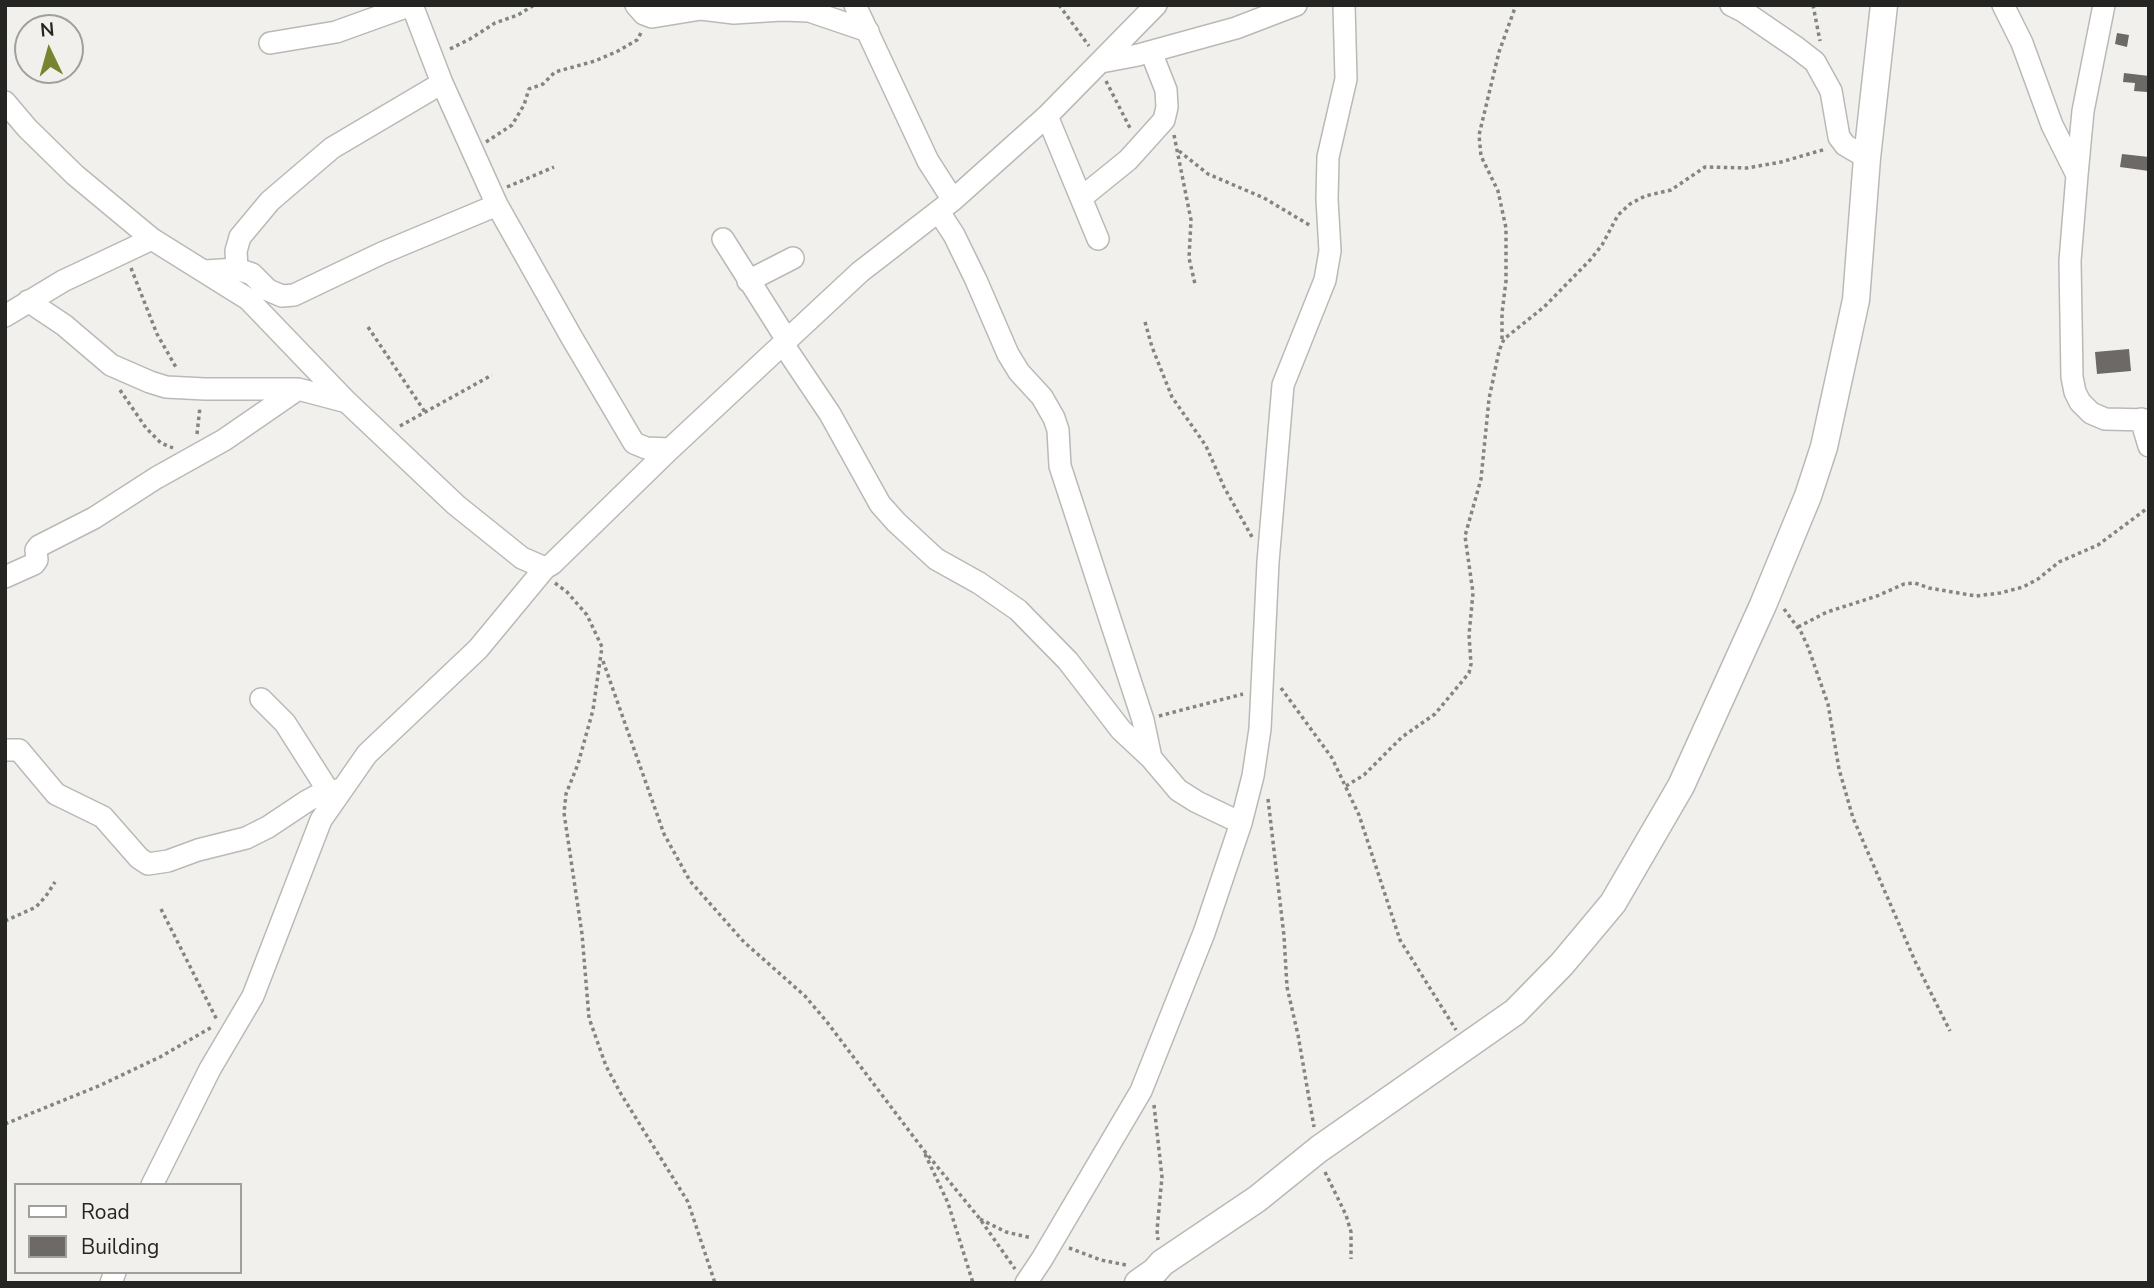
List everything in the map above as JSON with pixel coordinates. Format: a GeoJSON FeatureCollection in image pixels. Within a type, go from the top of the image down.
{"type":"FeatureCollection","features":[{"type":"Feature","properties":{"kind":"street"},"geometry":{"type":"LineString","coordinates":[[270,43],[336,32],[412,5],[442,83],[494,199],[634,443],[646,449],[670,449]]}},
{"type":"Feature","properties":{"kind":"street"},"geometry":{"type":"LineString","coordinates":[[855,5],[928,161],[959,246],[1008,354],[1019,372],[1042,397],[1054,418],[1058,430],[1057,449],[1063,476],[1143,720],[1151,758]]}},
{"type":"Feature","properties":{"kind":"street"},"geometry":{"type":"LineString","coordinates":[[153,1183],[210,1069],[229,1024],[262,976],[335,790],[367,754],[478,649],[543,571],[670,449],[860,272],[946,206],[1047,116],[1156,5]]}},
{"type":"Feature","properties":{"kind":"street"},"geometry":{"type":"LineString","coordinates":[[1101,62],[1151,52],[1236,29],[1296,5]]}},
{"type":"Feature","properties":{"kind":"street"},"geometry":{"type":"LineString","coordinates":[[1021,1278],[1052,1242],[1141,1091],[1204,933],[1241,823],[1253,776],[1261,729],[1268,562],[1283,385],[1325,280],[1330,251],[1328,157],[1346,79],[1344,5]]}},
{"type":"Feature","properties":{"kind":"street"},"geometry":{"type":"LineString","coordinates":[[1731,5],[1815,62],[1832,91],[1836,127],[1842,141],[1867,158]]}},
{"type":"Feature","properties":{"kind":"street"},"geometry":{"type":"LineString","coordinates":[[1154,1275],[1257,1199],[1319,1149],[1515,1012],[1562,964],[1613,903],[1681,786],[1769,590],[1808,496],[1824,447],[1856,300],[1867,158],[1884,5]]}},
{"type":"Feature","properties":{"kind":"street"},"geometry":{"type":"LineString","coordinates":[[2003,5],[2022,43],[2052,125],[2077,176]]}},
{"type":"Feature","properties":{"kind":"street"},"geometry":{"type":"LineString","coordinates":[[2104,5],[2083,111],[2077,176],[2070,261],[2071,377],[2075,392],[2091,413],[2105,419],[2145,419],[2149,446]]}},
{"type":"Feature","properties":{"kind":"street"},"geometry":{"type":"LineString","coordinates":[[644,11],[701,9],[734,13],[782,10],[809,12],[868,31]]}},
{"type":"Feature","properties":{"kind":"street"},"geometry":{"type":"LineString","coordinates":[[1081,198],[1140,147],[1164,120],[1167,107],[1164,84],[1151,52]]}},
{"type":"Feature","properties":{"kind":"street"},"geometry":{"type":"LineString","coordinates":[[237,269],[236,251],[240,237],[270,201],[332,148],[442,83]]}},
{"type":"Feature","properties":{"kind":"street"},"geometry":{"type":"LineString","coordinates":[[5,102],[27,128],[75,175],[152,239],[248,299],[347,402],[456,505],[522,558],[543,571]]}},
{"type":"Feature","properties":{"kind":"street"},"geometry":{"type":"LineString","coordinates":[[1047,116],[1098,239]]}},
{"type":"Feature","properties":{"kind":"street"},"geometry":{"type":"LineString","coordinates":[[205,271],[237,269],[252,274],[268,290],[282,296],[294,296],[494,199]]}},
{"type":"Feature","properties":{"kind":"street"},"geometry":{"type":"LineString","coordinates":[[5,316],[63,281],[152,239]]}},
{"type":"Feature","properties":{"kind":"street"},"geometry":{"type":"LineString","coordinates":[[723,239],[830,414],[880,504],[936,559],[979,583],[1018,610],[1068,660],[1121,730],[1151,758],[1178,790],[1241,823]]}},
{"type":"Feature","properties":{"kind":"street"},"geometry":{"type":"LineString","coordinates":[[748,281],[793,258]]}},
{"type":"Feature","properties":{"kind":"street"},"geometry":{"type":"LineString","coordinates":[[28,301],[64,325],[116,368],[150,382],[166,387],[298,389],[347,402]]}},
{"type":"Feature","properties":{"kind":"street"},"geometry":{"type":"LineString","coordinates":[[5,577],[34,564],[38,546],[94,518],[156,478],[249,425],[298,389]]}},
{"type":"Feature","properties":{"kind":"street"},"geometry":{"type":"LineString","coordinates":[[261,699],[285,723],[335,790]]}},
{"type":"Feature","properties":{"kind":"street"},"geometry":{"type":"LineString","coordinates":[[5,750],[19,750],[56,794],[103,817],[139,858],[148,864],[168,862],[198,850],[246,838],[307,801],[335,790]]}},
{"type":"Feature","properties":{"kind":"path"},"geometry":{"type":"LineString","coordinates":[[431,55],[458,46],[491,25],[518,15],[534,5]]}},
{"type":"Feature","properties":{"kind":"path"},"geometry":{"type":"LineString","coordinates":[[1059,5],[1101,62],[1114,100],[1140,147]]}},
{"type":"Feature","properties":{"kind":"path"},"geometry":{"type":"LineString","coordinates":[[1346,786],[1364,775],[1402,737],[1435,714],[1469,673],[1471,664],[1470,624],[1473,593],[1465,536],[1481,479],[1489,399],[1502,341],[1501,324],[1506,281],[1506,228],[1498,191],[1481,156],[1479,135],[1499,52],[1516,5]]}},
{"type":"Feature","properties":{"kind":"path"},"geometry":{"type":"LineString","coordinates":[[472,150],[512,125],[524,105],[529,89],[543,84],[555,72],[595,61],[631,44],[638,38],[644,11]]}},
{"type":"Feature","properties":{"kind":"path"},"geometry":{"type":"LineString","coordinates":[[1167,107],[1191,220],[1189,257],[1195,284]]}},
{"type":"Feature","properties":{"kind":"path"},"geometry":{"type":"LineString","coordinates":[[1502,341],[1544,307],[1591,259],[1602,246],[1618,215],[1630,204],[1645,196],[1671,190],[1702,168],[1747,168],[1781,162],[1820,151],[1842,141]]}},
{"type":"Feature","properties":{"kind":"path"},"geometry":{"type":"LineString","coordinates":[[1177,149],[1208,174],[1286,209],[1330,239]]}},
{"type":"Feature","properties":{"kind":"path"},"geometry":{"type":"LineString","coordinates":[[494,199],[554,167]]}},
{"type":"Feature","properties":{"kind":"path"},"geometry":{"type":"LineString","coordinates":[[106,360],[127,402],[146,428],[161,443],[192,458],[200,408],[193,388],[176,368],[157,334],[135,282],[128,252]]}},
{"type":"Feature","properties":{"kind":"path"},"geometry":{"type":"LineString","coordinates":[[1146,322],[1152,347],[1172,397],[1206,446],[1245,527],[1268,562]]}},
{"type":"Feature","properties":{"kind":"path"},"geometry":{"type":"LineString","coordinates":[[368,327],[425,412]]}},
{"type":"Feature","properties":{"kind":"path"},"geometry":{"type":"LineString","coordinates":[[384,436],[492,375]]}},
{"type":"Feature","properties":{"kind":"path"},"geometry":{"type":"LineString","coordinates":[[1798,628],[1827,612],[1904,584],[1915,583],[1976,596],[2023,587],[2033,583],[2059,562],[2098,545],[2149,507]]}},
{"type":"Feature","properties":{"kind":"path"},"geometry":{"type":"LineString","coordinates":[[543,571],[567,592],[587,615],[602,643],[602,657],[588,731],[566,794],[564,813],[582,934],[589,1018],[606,1066],[621,1094],[688,1202],[715,1283]]}},
{"type":"Feature","properties":{"kind":"path"},"geometry":{"type":"LineString","coordinates":[[1769,590],[1798,628],[1808,647],[1828,704],[1839,769],[1853,818],[1910,949],[1950,1031]]}},
{"type":"Feature","properties":{"kind":"path"},"geometry":{"type":"LineString","coordinates":[[602,657],[664,834],[690,881],[744,942],[812,1005],[980,1219],[1021,1278]]}},
{"type":"Feature","properties":{"kind":"path"},"geometry":{"type":"LineString","coordinates":[[1143,720],[1213,700],[1264,680],[1291,699],[1332,758],[1346,786],[1368,839],[1407,954],[1442,1004],[1466,1047]]}},
{"type":"Feature","properties":{"kind":"path"},"geometry":{"type":"LineString","coordinates":[[1267,794],[1279,882],[1286,987],[1327,1180],[1346,1215],[1351,1232],[1351,1259]]}},
{"type":"Feature","properties":{"kind":"path"},"geometry":{"type":"LineString","coordinates":[[5,921],[36,907],[55,882]]}},
{"type":"Feature","properties":{"kind":"path"},"geometry":{"type":"LineString","coordinates":[[5,1124],[101,1085],[160,1057],[204,1030],[229,1024],[161,909]]}},
{"type":"Feature","properties":{"kind":"path"},"geometry":{"type":"LineString","coordinates":[[980,1219],[1006,1232],[1052,1242],[1154,1275],[1162,1165],[1154,1103]]}},
{"type":"Feature","properties":{"kind":"path"},"geometry":{"type":"LineString","coordinates":[[922,1148],[948,1203],[973,1283]]}},
{"type":"Feature","properties":{"kind":"building"},"geometry":{"type":"Polygon","coordinates":[[[2117,33],[2129,35],[2127,47],[2115,44],[2117,33]]]}},
{"type":"Feature","properties":{"kind":"building"},"geometry":{"type":"Polygon","coordinates":[[[2124,73],[2149,76],[2147,92],[2134,91],[2135,83],[2123,82],[2124,73]]]}},
{"type":"Feature","properties":{"kind":"building"},"geometry":{"type":"Polygon","coordinates":[[[2122,154],[2149,157],[2149,171],[2120,167],[2122,154]]]}},
{"type":"Feature","properties":{"kind":"building"},"geometry":{"type":"Polygon","coordinates":[[[2129,349],[2131,371],[2097,374],[2095,352],[2129,349]]]}}]}
